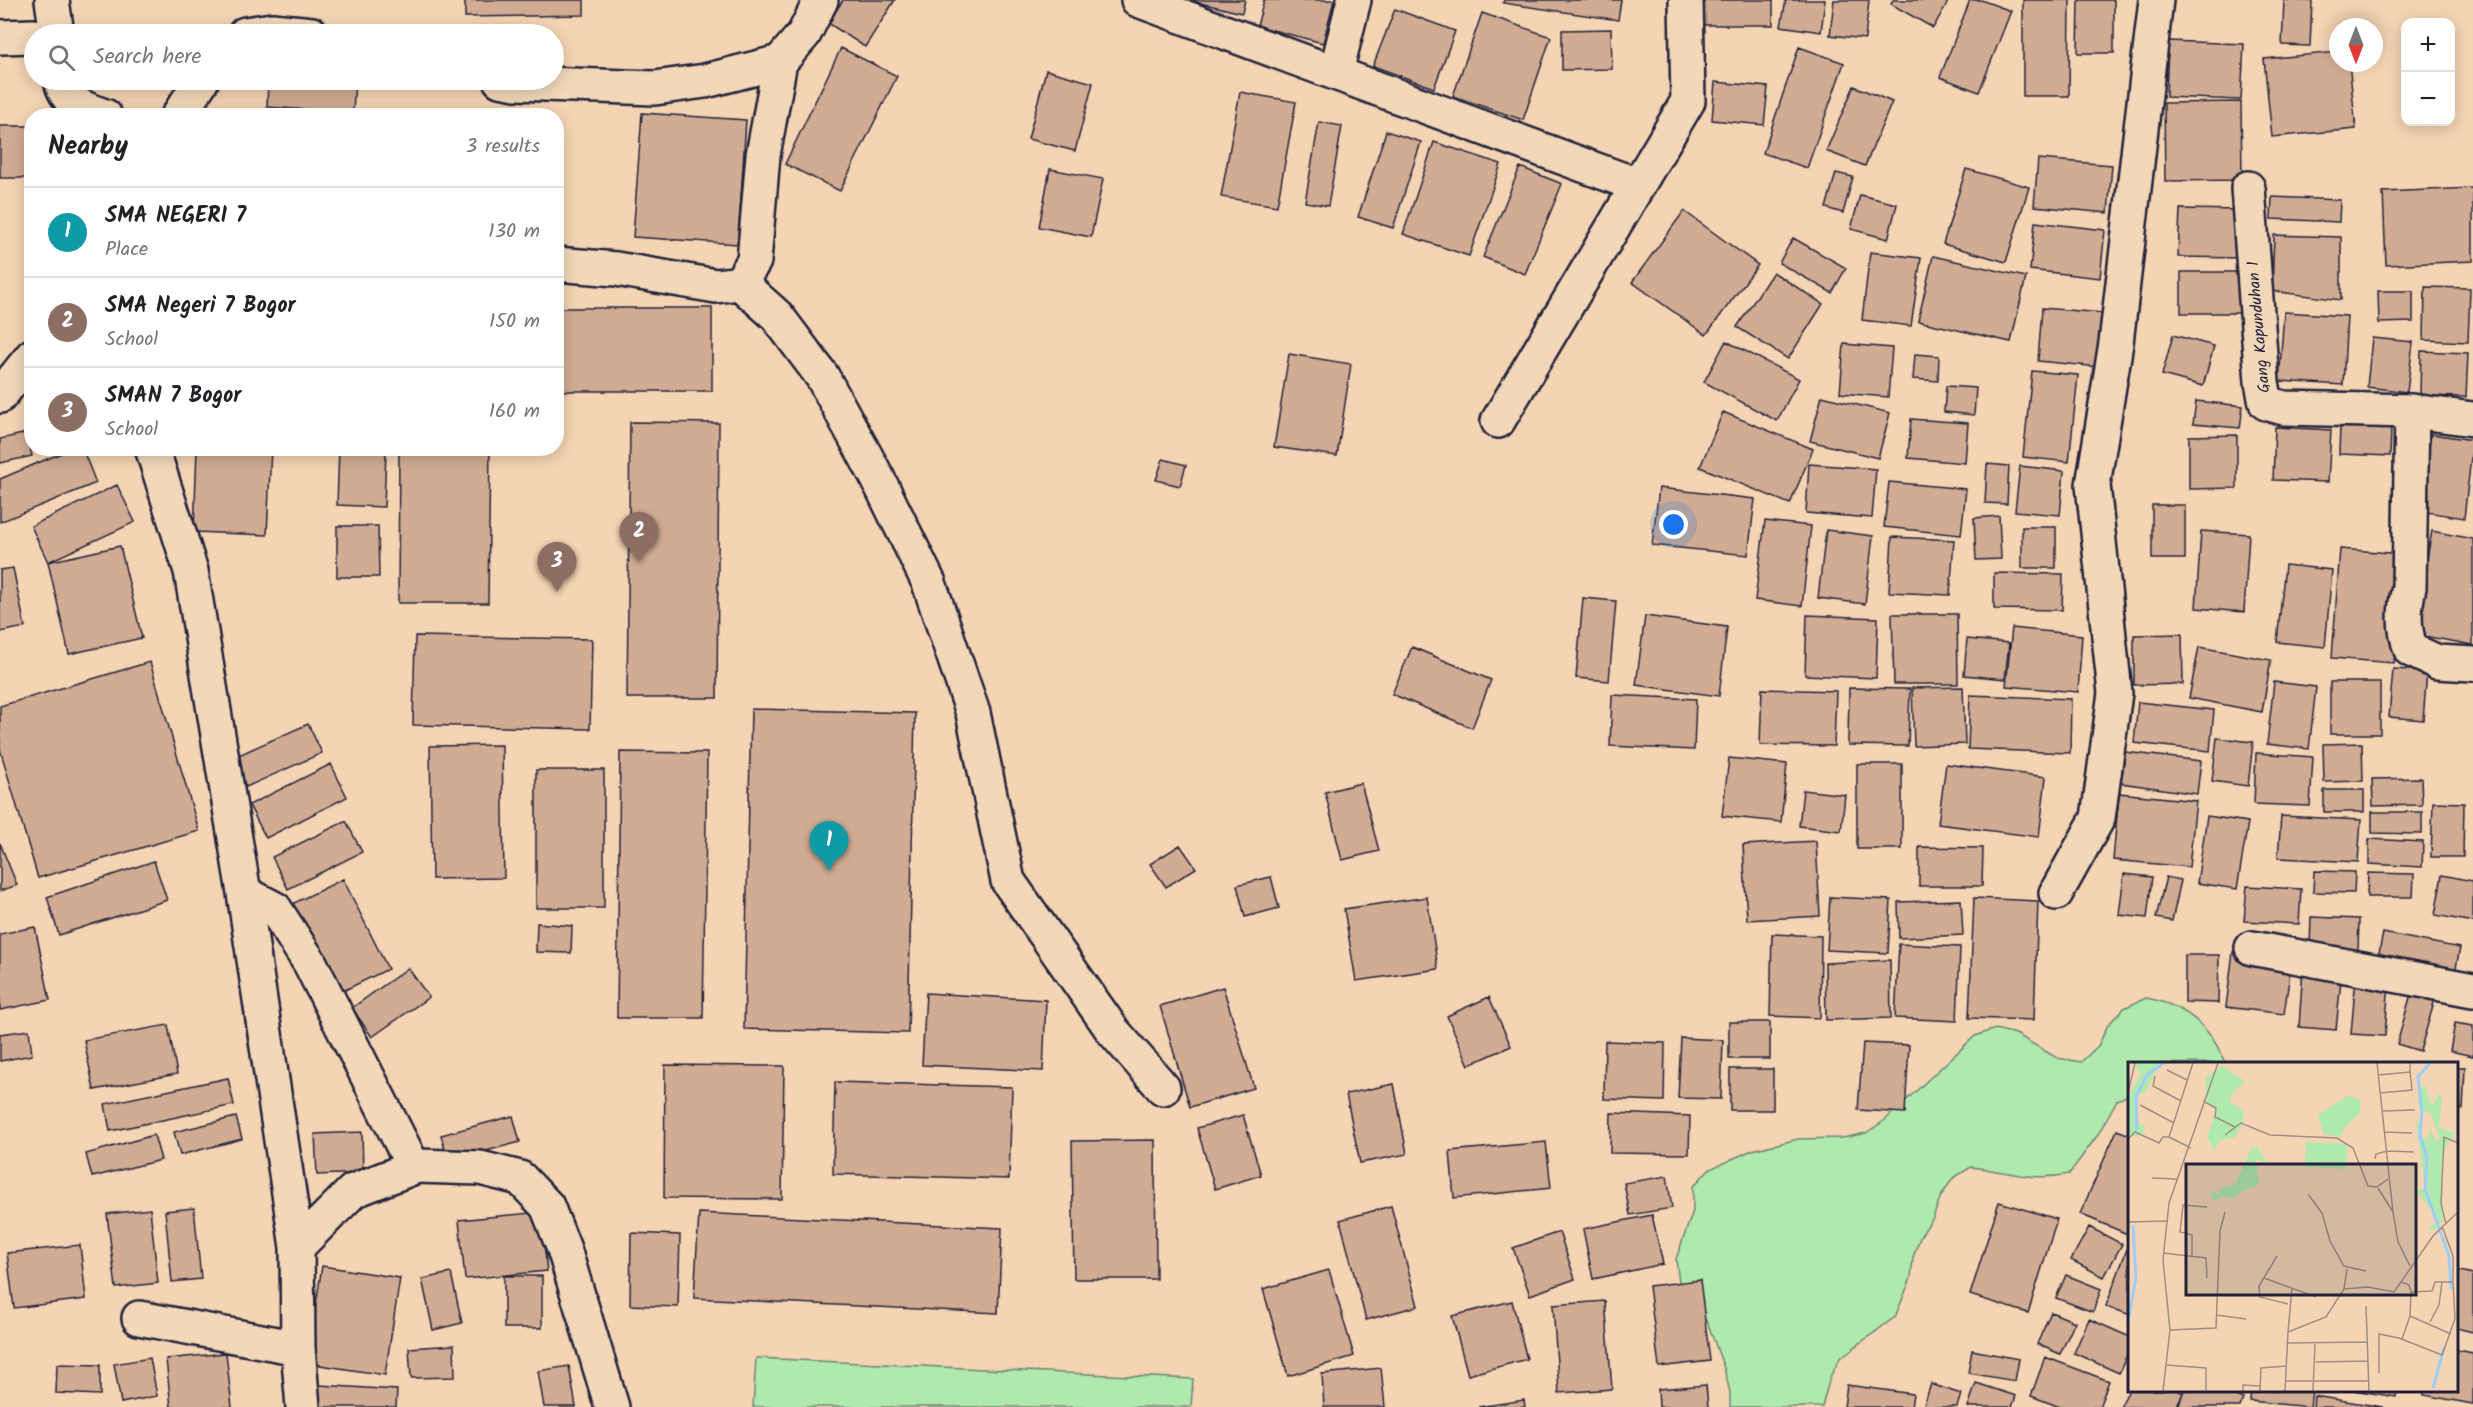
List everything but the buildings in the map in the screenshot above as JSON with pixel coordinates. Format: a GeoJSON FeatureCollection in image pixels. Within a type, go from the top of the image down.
{"type":"FeatureCollection","features":[{"type":"Feature","properties":{"kind":"street"},"geometry":{"type":"LineString","coordinates":[[52,0],[56,24]]}},
{"type":"Feature","properties":{"kind":"street"},"geometry":{"type":"LineString","coordinates":[[740,283],[754,261],[763,154],[780,62],[804,34],[821,0]]}},
{"type":"Feature","properties":{"kind":"street"},"geometry":{"type":"LineString","coordinates":[[1138,0],[1637,185]]}},
{"type":"Feature","properties":{"kind":"street"},"geometry":{"type":"LineString","coordinates":[[1336,72],[1354,0]]}},
{"type":"Feature","properties":{"kind":"street"},"geometry":{"type":"LineString","coordinates":[[1498,421],[1688,101],[1686,0]]}},
{"type":"Feature","properties":{"kind":"street"},"geometry":{"type":"LineString","coordinates":[[2056,893],[2098,818],[2115,693],[2093,485],[2116,343],[2156,0]]}},
{"type":"Feature","properties":{"kind":"street"},"geometry":{"type":"LineString","coordinates":[[0,37],[24,36]]}},
{"type":"Feature","properties":{"kind":"street"},"geometry":{"type":"LineString","coordinates":[[564,85],[655,88],[705,81],[780,62]]}},
{"type":"Feature","properties":{"kind":"street"},"geometry":{"type":"LineString","coordinates":[[63,90],[74,105],[82,108]]}},
{"type":"Feature","properties":{"kind":"street"},"geometry":{"type":"LineString","coordinates":[[183,108],[195,90]]}},
{"type":"Feature","properties":{"kind":"street","name":"Gang Kapunduhan 1"},"geometry":{"type":"LineString","coordinates":[[2247,188],[2262,382],[2266,403],[2284,408],[2412,411],[2473,419]]}},
{"type":"Feature","properties":{"kind":"street"},"geometry":{"type":"LineString","coordinates":[[564,265],[616,269],[716,286],[740,283],[777,316],[822,376],[877,477],[928,583],[973,713],[1008,881],[1113,1031],[1163,1088]]}},
{"type":"Feature","properties":{"kind":"street"},"geometry":{"type":"LineString","coordinates":[[0,396],[24,366]]}},
{"type":"Feature","properties":{"kind":"street"},"geometry":{"type":"LineString","coordinates":[[2412,411],[2406,636],[2411,650],[2437,662],[2473,664]]}},
{"type":"Feature","properties":{"kind":"street"},"geometry":{"type":"LineString","coordinates":[[155,456],[191,571],[244,893],[297,1247],[298,1348],[303,1407]]}},
{"type":"Feature","properties":{"kind":"street"},"geometry":{"type":"LineString","coordinates":[[244,893],[274,909],[310,963],[407,1154]]}},
{"type":"Feature","properties":{"kind":"street"},"geometry":{"type":"LineString","coordinates":[[2252,948],[2473,990]]}},
{"type":"Feature","properties":{"kind":"street"},"geometry":{"type":"LineString","coordinates":[[297,1247],[353,1191],[417,1166],[480,1168],[520,1178],[546,1206],[564,1249],[612,1407]]}},
{"type":"Feature","properties":{"kind":"street"},"geometry":{"type":"LineString","coordinates":[[139,1318],[298,1348]]}},
{"type":"Feature","properties":{"kind":"green space"},"geometry":{"type":"Polygon","coordinates":[[[2146,998],[2173,1006],[2195,1019],[2204,1028],[2225,1062],[2128,1062],[2128,1095],[2117,1100],[2097,1136],[2069,1174],[2043,1177],[1971,1167],[1952,1179],[1940,1198],[1933,1218],[1921,1235],[1913,1257],[1911,1278],[1895,1317],[1840,1358],[1830,1377],[1822,1407],[1730,1407],[1730,1392],[1724,1368],[1708,1324],[1679,1282],[1676,1259],[1693,1211],[1693,1187],[1708,1170],[1752,1150],[1798,1139],[1843,1138],[1866,1133],[1884,1121],[1975,1036],[1995,1029],[2016,1034],[2057,1058],[2081,1062],[2098,1046],[2108,1025],[2124,1008],[2146,998]]]}},
{"type":"Feature","properties":{"kind":"green space"},"geometry":{"type":"Polygon","coordinates":[[[756,1358],[1193,1379],[1191,1407],[753,1407],[756,1358]]]}},
{"type":"Feature","properties":{"kind":"place","name":"SMA Negeri 7 Bogor"},"geometry":{"type":"Point","coordinates":[639,562]}},
{"type":"Feature","properties":{"kind":"place","name":"SMAN 7 Bogor"},"geometry":{"type":"Point","coordinates":[557,592]}},
{"type":"Feature","properties":{"kind":"place","name":"SMA NEGERI 7"},"geometry":{"type":"Point","coordinates":[829,871]}}]}
